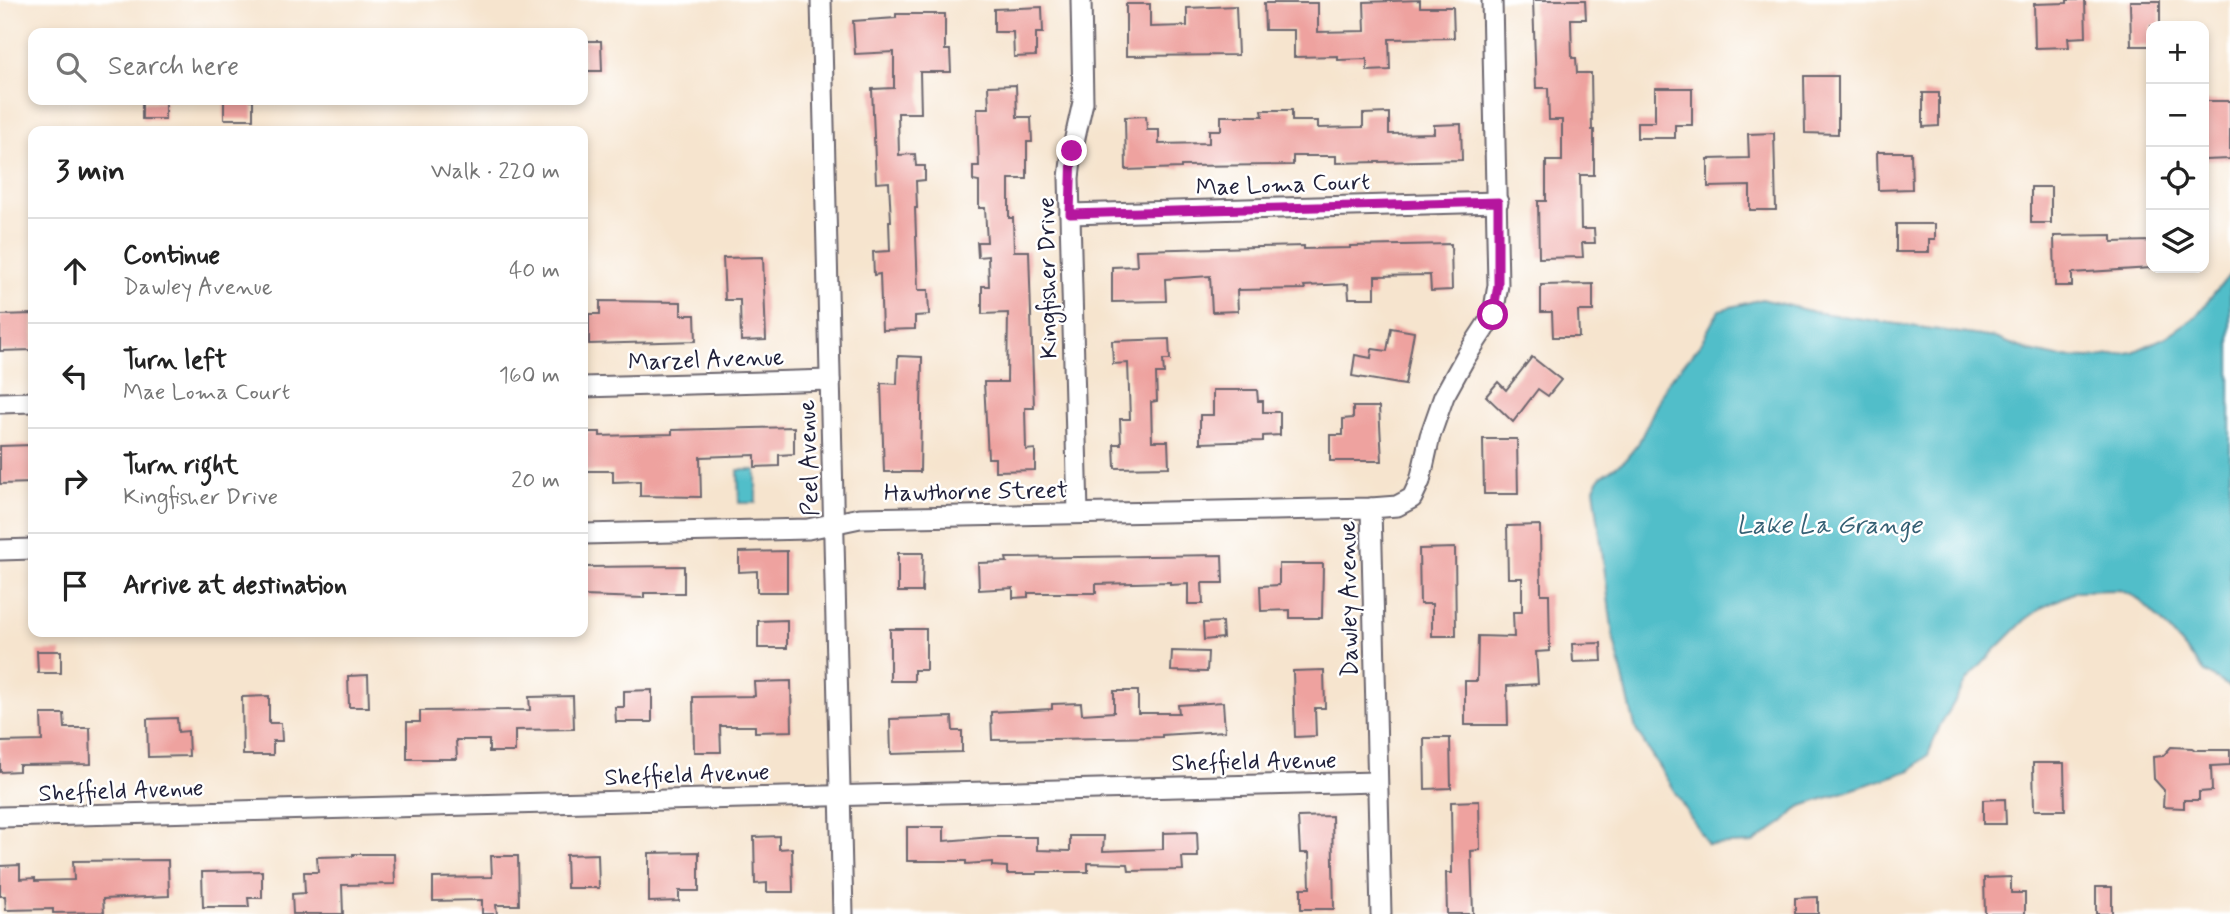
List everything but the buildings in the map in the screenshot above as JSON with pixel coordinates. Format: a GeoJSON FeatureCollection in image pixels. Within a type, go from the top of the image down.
{"type":"FeatureCollection","features":[{"type":"Feature","properties":{"kind":"street","name":"Peel Avenue"},"geometry":{"type":"LineString","coordinates":[[821,0],[843,914]]}},
{"type":"Feature","properties":{"kind":"street","name":"Kingfisher Drive"},"geometry":{"type":"LineString","coordinates":[[1078,513],[1070,214],[1072,151],[1083,102],[1081,0]]}},
{"type":"Feature","properties":{"kind":"street","name":"Dawley Avenue"},"geometry":{"type":"LineString","coordinates":[[1381,914],[1371,508],[1397,506],[1412,498],[1420,481],[1430,436],[1444,396],[1493,315],[1498,285],[1498,202],[1492,0]]}},
{"type":"Feature","properties":{"kind":"street","name":"Mae Loma Court"},"geometry":{"type":"LineString","coordinates":[[1070,214],[1498,202]]}},
{"type":"Feature","properties":{"kind":"street","name":"Marzel Avenue"},"geometry":{"type":"LineString","coordinates":[[588,387],[830,380]]}},
{"type":"Feature","properties":{"kind":"street"},"geometry":{"type":"LineString","coordinates":[[0,403],[28,402]]}},
{"type":"Feature","properties":{"kind":"street","name":"Hawthorne Street"},"geometry":{"type":"LineString","coordinates":[[588,534],[808,528],[860,518],[1371,508]]}},
{"type":"Feature","properties":{"kind":"street"},"geometry":{"type":"LineString","coordinates":[[0,550],[28,549]]}},
{"type":"Feature","properties":{"kind":"street","name":"Sheffield Avenue"},"geometry":{"type":"LineString","coordinates":[[0,817],[1376,782]]}},
{"type":"Feature","properties":{"kind":"water","name":"Lake La Grange"},"geometry":{"type":"Polygon","coordinates":[[[2230,274],[2230,687],[2205,672],[2161,621],[2136,597],[2119,590],[2077,591],[2043,607],[2025,620],[1968,679],[1939,728],[1928,755],[1911,770],[1799,807],[1784,822],[1753,843],[1708,845],[1636,730],[1613,636],[1594,488],[1600,477],[1625,460],[1638,444],[1668,381],[1698,348],[1719,310],[1762,299],[1814,312],[1995,338],[2030,351],[2058,357],[2090,358],[2133,352],[2166,337],[2196,316],[2230,274]]]}},
{"type":"Feature","properties":{"kind":"water"},"geometry":{"type":"Polygon","coordinates":[[[738,470],[756,470],[756,503],[739,503],[738,470]]]}},
{"type":"Feature","properties":{"kind":"route"},"geometry":{"type":"LineString","coordinates":[[1072,151],[1069,178],[1070,214],[1498,202],[1498,285],[1493,315]]}}]}
